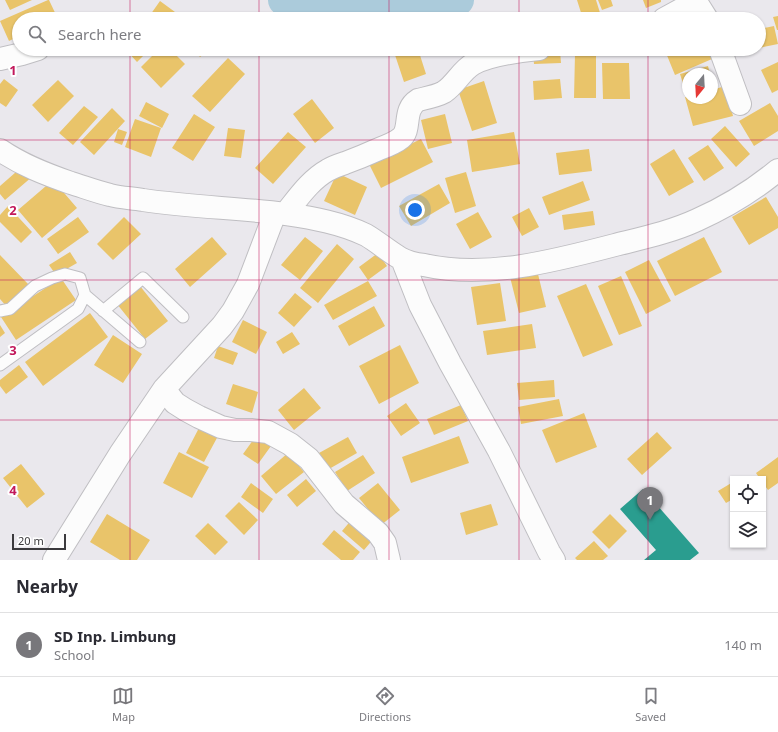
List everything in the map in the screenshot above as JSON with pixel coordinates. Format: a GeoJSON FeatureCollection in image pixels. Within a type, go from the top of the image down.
{"type":"FeatureCollection","features":[{"type":"Feature","properties":{"kind":"street"},"geometry":{"type":"LineString","coordinates":[[677,12],[684,8],[692,0]]}},
{"type":"Feature","properties":{"kind":"street"},"geometry":{"type":"LineString","coordinates":[[695,0],[703,12]]}},
{"type":"Feature","properties":{"kind":"street"},"geometry":{"type":"LineString","coordinates":[[0,59],[13,56]]}},
{"type":"Feature","properties":{"kind":"street"},"geometry":{"type":"LineString","coordinates":[[54,560],[120,454],[164,389],[222,326],[233,311],[248,284],[280,214],[310,183],[328,170],[389,145],[401,138],[404,135],[408,114],[414,102],[444,92],[463,71],[472,64],[497,56]]}},
{"type":"Feature","properties":{"kind":"street"},"geometry":{"type":"LineString","coordinates":[[723,56],[740,104]]}},
{"type":"Feature","properties":{"kind":"street"},"geometry":{"type":"LineString","coordinates":[[0,150],[17,161],[39,172],[111,195],[159,202],[314,218],[340,225],[358,232],[379,242],[402,259],[437,268],[464,270],[526,265],[557,260],[679,228],[717,210],[752,189],[778,170]]}},
{"type":"Feature","properties":{"kind":"street"},"geometry":{"type":"LineString","coordinates":[[402,259],[420,305],[450,363],[499,450],[554,560]]}},
{"type":"Feature","properties":{"kind":"street"},"geometry":{"type":"LineString","coordinates":[[164,389],[175,403],[199,417],[221,427],[235,430],[268,432],[290,444],[309,460],[344,504],[378,533],[385,543],[389,560]]}},
{"type":"Feature","properties":{"kind":"lane"},"geometry":{"type":"LineString","coordinates":[[0,311],[10,309],[35,286],[65,274],[80,278],[85,295],[140,342]]}},
{"type":"Feature","properties":{"kind":"lane"},"geometry":{"type":"LineString","coordinates":[[103,311],[143,278],[183,317]]}},
{"type":"Feature","properties":{"kind":"lane"},"geometry":{"type":"LineString","coordinates":[[0,365],[78,309],[85,295]]}},
{"type":"Feature","properties":{"kind":"building: Homes"},"geometry":{"type":"Polygon","coordinates":[[[5,0],[32,0],[10,10],[5,0]]]}},
{"type":"Feature","properties":{"kind":"building: Homes"},"geometry":{"type":"Polygon","coordinates":[[[49,0],[55,12],[21,12],[49,0]]]}},
{"type":"Feature","properties":{"kind":"building: Homes"},"geometry":{"type":"Polygon","coordinates":[[[577,0],[596,0],[600,12],[581,12],[577,0]]]}},
{"type":"Feature","properties":{"kind":"building: Homes"},"geometry":{"type":"Polygon","coordinates":[[[598,0],[611,0],[613,6],[602,10],[598,0]]]}},
{"type":"Feature","properties":{"kind":"building: Homes"},"geometry":{"type":"Polygon","coordinates":[[[643,0],[661,0],[661,2],[646,8],[643,0]]]}},
{"type":"Feature","properties":{"kind":"building: Homes"},"geometry":{"type":"Polygon","coordinates":[[[160,1],[175,12],[152,12],[160,1]]]}},
{"type":"Feature","properties":{"kind":"building: Homes"},"geometry":{"type":"Polygon","coordinates":[[[12,16],[12,40],[9,41],[0,21],[12,16]]]}},
{"type":"Feature","properties":{"kind":"building: Homes"},"geometry":{"type":"Polygon","coordinates":[[[778,16],[778,30],[777,30],[773,17],[778,16]]]}},
{"type":"Feature","properties":{"kind":"building: Homes"},"geometry":{"type":"Polygon","coordinates":[[[774,26],[778,44],[766,47],[766,28],[774,26]]]}},
{"type":"Feature","properties":{"kind":"building: Homes"},"geometry":{"type":"Polygon","coordinates":[[[132,56],[143,56],[137,62],[132,56]]]}},
{"type":"Feature","properties":{"kind":"building: Homes"},"geometry":{"type":"Polygon","coordinates":[[[152,56],[177,56],[185,64],[161,88],[141,67],[152,56]]]}},
{"type":"Feature","properties":{"kind":"building: Homes"},"geometry":{"type":"Polygon","coordinates":[[[395,56],[420,56],[426,74],[404,82],[395,56]]]}},
{"type":"Feature","properties":{"kind":"building: Homes"},"geometry":{"type":"Polygon","coordinates":[[[533,56],[560,56],[561,63],[534,64],[533,56]]]}},
{"type":"Feature","properties":{"kind":"building: Homes"},"geometry":{"type":"Polygon","coordinates":[[[575,56],[596,56],[596,98],[574,98],[575,56]]]}},
{"type":"Feature","properties":{"kind":"building: Homes"},"geometry":{"type":"Polygon","coordinates":[[[667,56],[711,56],[712,59],[691,68],[682,68],[682,72],[675,75],[667,56]]]}},
{"type":"Feature","properties":{"kind":"building: Homes"},"geometry":{"type":"Polygon","coordinates":[[[228,58],[245,74],[210,112],[192,96],[228,58]]]}},
{"type":"Feature","properties":{"kind":"building: Homes"},"geometry":{"type":"Polygon","coordinates":[[[778,62],[778,90],[772,93],[761,70],[778,62]]]}},
{"type":"Feature","properties":{"kind":"building: Homes"},"geometry":{"type":"Polygon","coordinates":[[[602,63],[629,63],[630,99],[603,99],[602,63]]]}},
{"type":"Feature","properties":{"kind":"building: Homes"},"geometry":{"type":"Polygon","coordinates":[[[4,79],[18,90],[6,107],[0,103],[0,84],[4,79]]]}},
{"type":"Feature","properties":{"kind":"building: Homes"},"geometry":{"type":"Polygon","coordinates":[[[560,79],[562,98],[534,100],[533,81],[560,79]]]}},
{"type":"Feature","properties":{"kind":"building: Homes"},"geometry":{"type":"Polygon","coordinates":[[[58,80],[74,96],[48,122],[32,105],[58,80]]]}},
{"type":"Feature","properties":{"kind":"building: Homes"},"geometry":{"type":"Polygon","coordinates":[[[484,81],[497,123],[472,131],[458,90],[484,81]]]}},
{"type":"Feature","properties":{"kind":"building: Homes"},"geometry":{"type":"Polygon","coordinates":[[[725,86],[733,116],[693,126],[687,104],[718,104],[718,88],[725,86]]]}},
{"type":"Feature","properties":{"kind":"building: Homes"},"geometry":{"type":"Polygon","coordinates":[[[312,99],[334,128],[315,143],[293,114],[312,99]]]}},
{"type":"Feature","properties":{"kind":"building: Homes"},"geometry":{"type":"Polygon","coordinates":[[[146,102],[169,114],[162,128],[139,116],[146,102]]]}},
{"type":"Feature","properties":{"kind":"building: Homes"},"geometry":{"type":"Polygon","coordinates":[[[770,103],[778,116],[778,131],[754,146],[739,121],[770,103]]]}},
{"type":"Feature","properties":{"kind":"building: Homes"},"geometry":{"type":"Polygon","coordinates":[[[84,106],[98,117],[73,145],[59,133],[84,106]]]}},
{"type":"Feature","properties":{"kind":"building: Homes"},"geometry":{"type":"Polygon","coordinates":[[[112,108],[125,121],[94,155],[80,142],[112,108]]]}},
{"type":"Feature","properties":{"kind":"building: Homes"},"geometry":{"type":"Polygon","coordinates":[[[194,114],[215,127],[193,161],[172,148],[194,114]]]}},
{"type":"Feature","properties":{"kind":"building: Homes"},"geometry":{"type":"Polygon","coordinates":[[[445,114],[452,143],[428,149],[421,120],[445,114]]]}},
{"type":"Feature","properties":{"kind":"building: Homes"},"geometry":{"type":"Polygon","coordinates":[[[135,119],[161,128],[151,157],[125,147],[135,119]]]}},
{"type":"Feature","properties":{"kind":"building: Homes"},"geometry":{"type":"Polygon","coordinates":[[[725,126],[750,154],[736,167],[711,139],[725,126]]]}},
{"type":"Feature","properties":{"kind":"building: Homes"},"geometry":{"type":"Polygon","coordinates":[[[228,128],[245,130],[241,158],[224,156],[228,128]]]}},
{"type":"Feature","properties":{"kind":"building: Homes"},"geometry":{"type":"Polygon","coordinates":[[[118,129],[127,132],[122,145],[114,142],[118,129]]]}},
{"type":"Feature","properties":{"kind":"building: Homes"},"geometry":{"type":"Polygon","coordinates":[[[288,132],[306,147],[273,184],[255,168],[288,132]]]}},
{"type":"Feature","properties":{"kind":"building: Homes"},"geometry":{"type":"Polygon","coordinates":[[[514,132],[520,164],[472,172],[467,140],[514,132]]]}},
{"type":"Feature","properties":{"kind":"building: Homes"},"geometry":{"type":"Polygon","coordinates":[[[421,139],[433,162],[381,188],[369,164],[421,139]]]}},
{"type":"Feature","properties":{"kind":"building: Homes"},"geometry":{"type":"Polygon","coordinates":[[[708,145],[724,168],[704,181],[688,158],[708,145]]]}},
{"type":"Feature","properties":{"kind":"building: Homes"},"geometry":{"type":"Polygon","coordinates":[[[589,149],[592,171],[559,175],[556,153],[589,149]]]}},
{"type":"Feature","properties":{"kind":"building: Homes"},"geometry":{"type":"Polygon","coordinates":[[[674,149],[694,182],[669,196],[650,164],[674,149]]]}},
{"type":"Feature","properties":{"kind":"building: Homes"},"geometry":{"type":"Polygon","coordinates":[[[24,165],[33,176],[5,200],[0,194],[0,186],[24,165]]]}},
{"type":"Feature","properties":{"kind":"building: Homes"},"geometry":{"type":"Polygon","coordinates":[[[466,172],[476,206],[455,213],[445,178],[466,172]]]}},
{"type":"Feature","properties":{"kind":"building: Homes"},"geometry":{"type":"Polygon","coordinates":[[[337,173],[367,187],[355,215],[324,201],[337,173]]]}},
{"type":"Feature","properties":{"kind":"building: Homes"},"geometry":{"type":"Polygon","coordinates":[[[53,180],[77,208],[42,238],[18,210],[53,180]]]}},
{"type":"Feature","properties":{"kind":"building: Homes"},"geometry":{"type":"Polygon","coordinates":[[[583,181],[590,200],[549,215],[542,197],[583,181]]]}},
{"type":"Feature","properties":{"kind":"building: Homes"},"geometry":{"type":"Polygon","coordinates":[[[439,184],[450,203],[411,226],[399,206],[439,184]]]}},
{"type":"Feature","properties":{"kind":"building: Homes"},"geometry":{"type":"Polygon","coordinates":[[[766,197],[778,217],[778,228],[749,245],[732,217],[766,197]]]}},
{"type":"Feature","properties":{"kind":"building: Homes"},"geometry":{"type":"Polygon","coordinates":[[[8,206],[32,232],[21,243],[0,222],[0,215],[8,206]]]}},
{"type":"Feature","properties":{"kind":"building: Homes"},"geometry":{"type":"Polygon","coordinates":[[[529,208],[539,227],[522,236],[512,217],[529,208]]]}},
{"type":"Feature","properties":{"kind":"building: Homes"},"geometry":{"type":"Polygon","coordinates":[[[593,211],[595,225],[564,230],[562,215],[593,211]]]}},
{"type":"Feature","properties":{"kind":"building: Homes"},"geometry":{"type":"Polygon","coordinates":[[[478,212],[492,237],[470,249],[456,224],[478,212]]]}},
{"type":"Feature","properties":{"kind":"building: Homes"},"geometry":{"type":"Polygon","coordinates":[[[78,217],[89,232],[58,254],[47,239],[78,217]]]}},
{"type":"Feature","properties":{"kind":"building: Homes"},"geometry":{"type":"Polygon","coordinates":[[[124,217],[141,234],[113,260],[97,244],[124,217]]]}},
{"type":"Feature","properties":{"kind":"building: Homes"},"geometry":{"type":"Polygon","coordinates":[[[212,237],[227,254],[190,287],[175,269],[212,237]]]}},
{"type":"Feature","properties":{"kind":"building: Homes"},"geometry":{"type":"Polygon","coordinates":[[[305,237],[323,251],[300,280],[281,265],[305,237]]]}},
{"type":"Feature","properties":{"kind":"building: Homes"},"geometry":{"type":"Polygon","coordinates":[[[704,237],[722,272],[675,296],[657,261],[704,237]]]}},
{"type":"Feature","properties":{"kind":"building: Homes"},"geometry":{"type":"Polygon","coordinates":[[[337,244],[354,259],[318,303],[300,288],[337,244]]]}},
{"type":"Feature","properties":{"kind":"building: Homes"},"geometry":{"type":"Polygon","coordinates":[[[70,252],[77,263],[56,275],[49,265],[70,252]]]}},
{"type":"Feature","properties":{"kind":"building: Homes"},"geometry":{"type":"Polygon","coordinates":[[[378,253],[387,266],[368,280],[359,267],[378,253]]]}},
{"type":"Feature","properties":{"kind":"building: Homes"},"geometry":{"type":"Polygon","coordinates":[[[0,255],[29,285],[7,307],[0,299],[0,255]]]}},
{"type":"Feature","properties":{"kind":"building: Homes"},"geometry":{"type":"Polygon","coordinates":[[[649,260],[671,301],[646,314],[625,272],[649,260]]]}},
{"type":"Feature","properties":{"kind":"building: Homes"},"geometry":{"type":"Polygon","coordinates":[[[537,270],[546,307],[519,313],[510,277],[537,270]]]}},
{"type":"Feature","properties":{"kind":"building: Homes"},"geometry":{"type":"Polygon","coordinates":[[[621,276],[642,326],[619,335],[598,286],[621,276]]]}},
{"type":"Feature","properties":{"kind":"building: Homes"},"geometry":{"type":"Polygon","coordinates":[[[61,278],[76,300],[16,340],[1,317],[61,278]]]}},
{"type":"Feature","properties":{"kind":"building: Homes"},"geometry":{"type":"Polygon","coordinates":[[[368,281],[377,296],[333,320],[324,305],[368,281]]]}},
{"type":"Feature","properties":{"kind":"building: Homes"},"geometry":{"type":"Polygon","coordinates":[[[500,283],[506,321],[477,325],[471,287],[500,283]]]}},
{"type":"Feature","properties":{"kind":"building: Homes"},"geometry":{"type":"Polygon","coordinates":[[[586,284],[613,345],[583,357],[557,296],[586,284]]]}},
{"type":"Feature","properties":{"kind":"building: Homes"},"geometry":{"type":"Polygon","coordinates":[[[140,286],[168,321],[145,339],[117,304],[140,286]]]}},
{"type":"Feature","properties":{"kind":"building: Homes"},"geometry":{"type":"Polygon","coordinates":[[[295,293],[312,307],[294,327],[278,313],[295,293]]]}},
{"type":"Feature","properties":{"kind":"building: Homes"},"geometry":{"type":"Polygon","coordinates":[[[374,306],[385,326],[349,346],[338,326],[374,306]]]}},
{"type":"Feature","properties":{"kind":"building: Homes"},"geometry":{"type":"Polygon","coordinates":[[[90,313],[108,337],[43,386],[25,362],[90,313]]]}},
{"type":"Feature","properties":{"kind":"building: Homes"},"geometry":{"type":"Polygon","coordinates":[[[243,320],[267,332],[256,354],[232,342],[243,320]]]}},
{"type":"Feature","properties":{"kind":"building: Homes"},"geometry":{"type":"Polygon","coordinates":[[[532,324],[536,348],[487,355],[483,331],[532,324]]]}},
{"type":"Feature","properties":{"kind":"building: Homes"},"geometry":{"type":"Polygon","coordinates":[[[0,325],[5,333],[0,337],[0,325]]]}},
{"type":"Feature","properties":{"kind":"building: Homes"},"geometry":{"type":"Polygon","coordinates":[[[292,332],[300,344],[283,354],[276,342],[292,332]]]}},
{"type":"Feature","properties":{"kind":"building: Homes"},"geometry":{"type":"Polygon","coordinates":[[[113,335],[142,354],[123,383],[94,365],[113,335]]]}},
{"type":"Feature","properties":{"kind":"building: Homes"},"geometry":{"type":"Polygon","coordinates":[[[400,345],[419,383],[379,404],[359,366],[400,345]]]}},
{"type":"Feature","properties":{"kind":"building: Homes"},"geometry":{"type":"Polygon","coordinates":[[[218,346],[238,353],[233,365],[214,358],[218,346]]]}},
{"type":"Feature","properties":{"kind":"building: Homes"},"geometry":{"type":"Polygon","coordinates":[[[19,365],[28,377],[6,394],[0,386],[0,380],[19,365]]]}},
{"type":"Feature","properties":{"kind":"building: Homes"},"geometry":{"type":"Polygon","coordinates":[[[554,380],[555,397],[519,400],[517,383],[554,380]]]}},
{"type":"Feature","properties":{"kind":"building: Homes"},"geometry":{"type":"Polygon","coordinates":[[[233,384],[258,392],[252,413],[226,404],[233,384]]]}},
{"type":"Feature","properties":{"kind":"building: Homes"},"geometry":{"type":"Polygon","coordinates":[[[304,388],[321,408],[294,430],[278,410],[304,388]]]}},
{"type":"Feature","properties":{"kind":"building: Homes"},"geometry":{"type":"Polygon","coordinates":[[[559,399],[563,416],[521,424],[518,407],[559,399]]]}},
{"type":"Feature","properties":{"kind":"building: Homes"},"geometry":{"type":"Polygon","coordinates":[[[406,403],[420,423],[401,436],[387,416],[406,403]]]}},
{"type":"Feature","properties":{"kind":"building: Homes"},"geometry":{"type":"Polygon","coordinates":[[[461,405],[468,421],[434,435],[427,419],[461,405]]]}},
{"type":"Feature","properties":{"kind":"building: Homes"},"geometry":{"type":"Polygon","coordinates":[[[584,413],[597,447],[556,463],[542,430],[584,413]]]}},
{"type":"Feature","properties":{"kind":"building: Homes"},"geometry":{"type":"Polygon","coordinates":[[[200,426],[218,436],[204,462],[186,453],[200,426]]]}},
{"type":"Feature","properties":{"kind":"building: Homes"},"geometry":{"type":"Polygon","coordinates":[[[657,432],[672,448],[642,475],[627,459],[657,432]]]}},
{"type":"Feature","properties":{"kind":"building: Homes"},"geometry":{"type":"Polygon","coordinates":[[[256,436],[271,446],[258,464],[243,454],[256,436]]]}},
{"type":"Feature","properties":{"kind":"building: Homes"},"geometry":{"type":"Polygon","coordinates":[[[459,436],[469,463],[411,483],[402,457],[459,436]]]}},
{"type":"Feature","properties":{"kind":"building: Homes"},"geometry":{"type":"Polygon","coordinates":[[[348,437],[357,453],[329,469],[319,453],[348,437]]]}},
{"type":"Feature","properties":{"kind":"building: Homes"},"geometry":{"type":"Polygon","coordinates":[[[179,452],[209,467],[192,498],[163,483],[179,452]]]}},
{"type":"Feature","properties":{"kind":"building: Homes"},"geometry":{"type":"Polygon","coordinates":[[[288,453],[304,472],[276,494],[261,476],[288,453]]]}},
{"type":"Feature","properties":{"kind":"building: Homes"},"geometry":{"type":"Polygon","coordinates":[[[363,455],[375,473],[347,491],[335,472],[363,455]]]}},
{"type":"Feature","properties":{"kind":"building: Homes"},"geometry":{"type":"Polygon","coordinates":[[[778,457],[778,483],[768,490],[766,487],[766,476],[758,476],[756,473],[778,457]]]}},
{"type":"Feature","properties":{"kind":"building: Homes"},"geometry":{"type":"Polygon","coordinates":[[[21,464],[45,494],[27,508],[3,478],[21,464]]]}},
{"type":"Feature","properties":{"kind":"building: Homes"},"geometry":{"type":"Polygon","coordinates":[[[306,479],[316,491],[297,507],[287,495],[306,479]]]}},
{"type":"Feature","properties":{"kind":"building: Homes"},"geometry":{"type":"Polygon","coordinates":[[[251,483],[273,499],[263,513],[241,497],[251,483]]]}},
{"type":"Feature","properties":{"kind":"building: Homes"},"geometry":{"type":"Polygon","coordinates":[[[378,483],[400,510],[381,525],[359,498],[378,483]]]}},
{"type":"Feature","properties":{"kind":"building: Homes"},"geometry":{"type":"Polygon","coordinates":[[[730,484],[730,501],[726,503],[718,491],[730,484]]]}},
{"type":"Feature","properties":{"kind":"building: Homes"},"geometry":{"type":"Polygon","coordinates":[[[239,502],[258,520],[244,535],[225,516],[239,502]]]}},
{"type":"Feature","properties":{"kind":"building: Homes"},"geometry":{"type":"Polygon","coordinates":[[[491,504],[498,525],[466,535],[460,513],[491,504]]]}},
{"type":"Feature","properties":{"kind":"building: Homes"},"geometry":{"type":"Polygon","coordinates":[[[107,514],[150,540],[137,560],[120,560],[90,542],[107,514]]]}},
{"type":"Feature","properties":{"kind":"building: Homes"},"geometry":{"type":"Polygon","coordinates":[[[610,514],[627,531],[609,549],[592,532],[610,514]]]}},
{"type":"Feature","properties":{"kind":"building: Homes"},"geometry":{"type":"Polygon","coordinates":[[[353,518],[375,537],[364,550],[342,531],[353,518]]]}},
{"type":"Feature","properties":{"kind":"building: Homes"},"geometry":{"type":"Polygon","coordinates":[[[208,523],[228,542],[215,555],[195,536],[208,523]]]}},
{"type":"Feature","properties":{"kind":"building: Homes"},"geometry":{"type":"Polygon","coordinates":[[[334,530],[360,552],[353,560],[341,560],[322,544],[334,530]]]}},
{"type":"Feature","properties":{"kind":"building: Homes"},"geometry":{"type":"Polygon","coordinates":[[[594,541],[608,556],[603,560],[577,560],[575,558],[594,541]]]}},
{"type":"Feature","properties":{"kind":"building: Schools"},"geometry":{"type":"Polygon","coordinates":[[[643,489],[699,553],[690,560],[644,560],[656,550],[620,509],[643,489]]]}},
{"type":"Feature","properties":{"kind":"waterway"},"geometry":{"type":"LineString","coordinates":[[284,0],[318,10],[418,12],[458,0]]}},
{"type":"Feature","properties":{"kind":"place","name":"SD Inp. Limbung"},"geometry":{"type":"Point","coordinates":[650,520]}}]}
